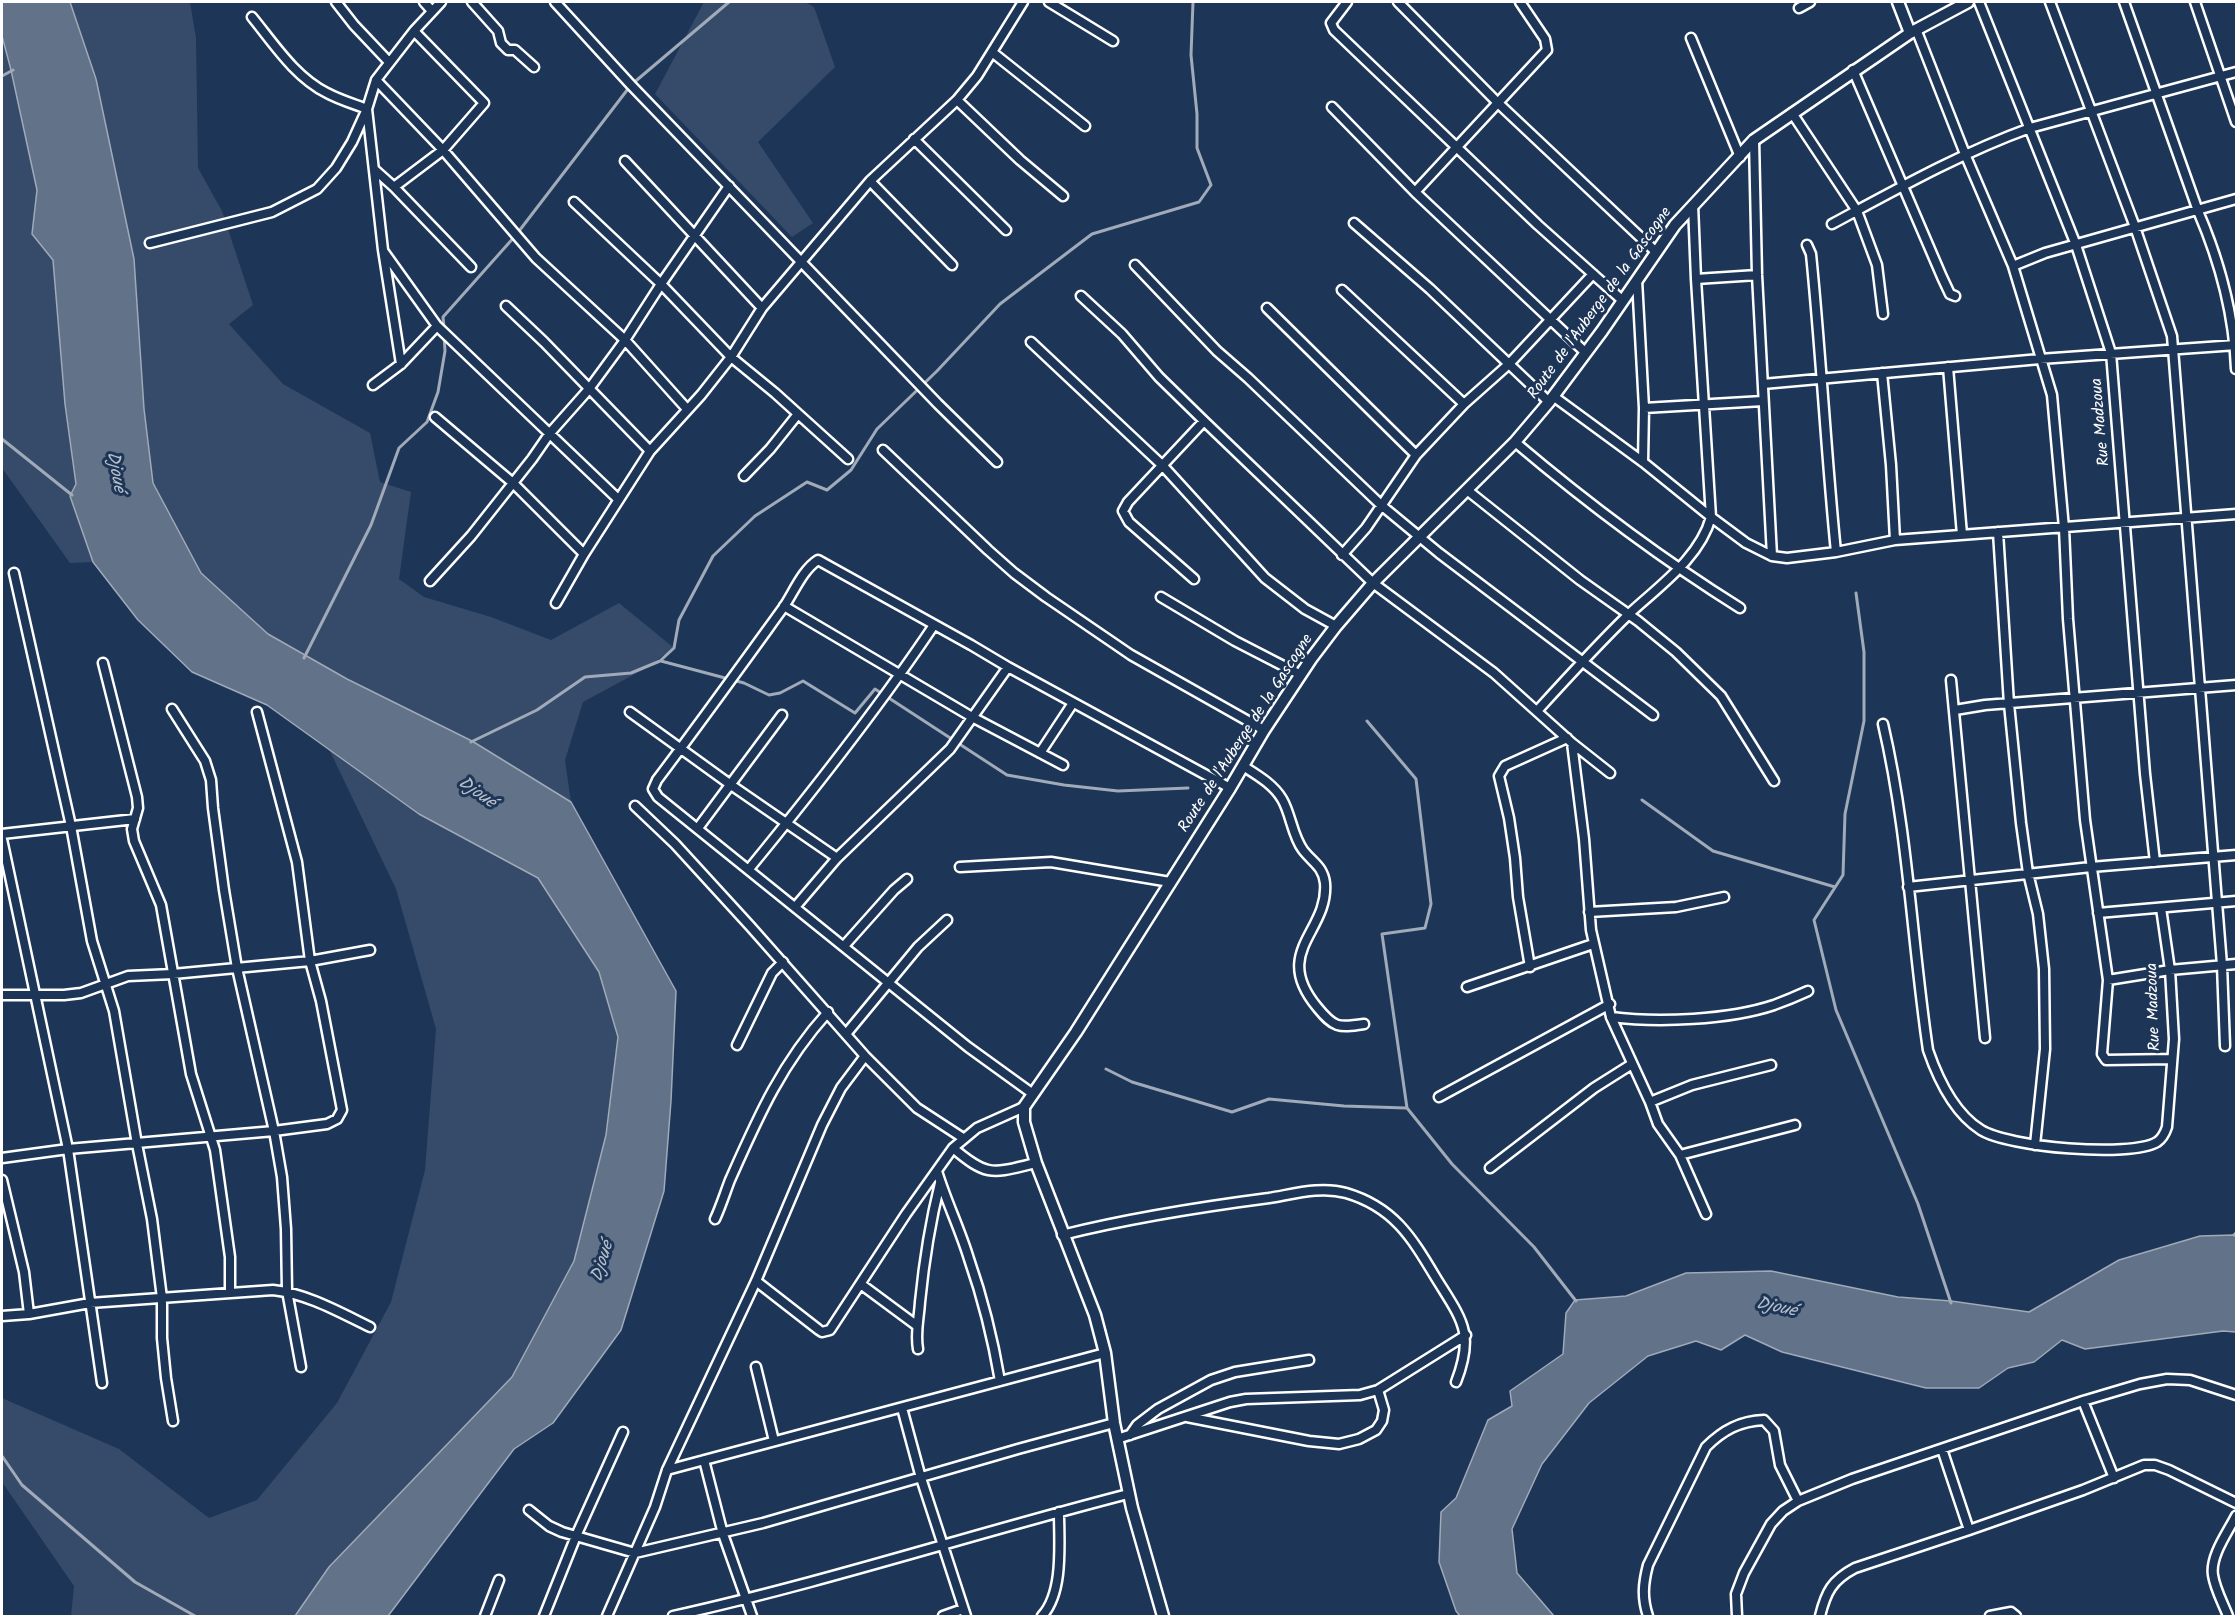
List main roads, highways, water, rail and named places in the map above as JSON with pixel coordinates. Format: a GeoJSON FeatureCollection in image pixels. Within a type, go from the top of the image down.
{"type":"FeatureCollection","features":[{"type":"Feature","properties":{"kind":"water","name":"Djoué"},"geometry":{"type":"Polygon","coordinates":[[[2,2],[70,2],[96,79],[134,259],[144,409],[153,483],[201,573],[268,634],[347,679],[472,741],[571,802],[676,991],[664,1191],[621,1330],[553,1423],[514,1449],[388,1616],[295,1616],[329,1567],[512,1377],[574,1261],[606,1135],[618,1037],[599,972],[538,878],[419,814],[267,705],[192,672],[138,620],[93,562],[70,496],[76,484],[65,404],[53,260],[32,234],[37,190],[2,36],[2,2]]]}},
{"type":"Feature","properties":{"kind":"water","name":"Djoué"},"geometry":{"type":"Polygon","coordinates":[[[2200,1236],[2236,1236],[2236,1332],[2223,1331],[2085,1349],[2062,1340],[2034,1362],[2008,1368],[1979,1388],[1926,1388],[1782,1352],[1745,1335],[1721,1350],[1696,1341],[1648,1356],[1589,1403],[1542,1464],[1512,1529],[1517,1573],[1554,1616],[1460,1616],[1456,1611],[1439,1562],[1441,1512],[1456,1498],[1488,1420],[1512,1406],[1510,1391],[1563,1354],[1566,1313],[1575,1300],[1626,1296],[1686,1273],[1771,1271],[1898,1297],[1951,1301],[2029,1312],[2119,1260],[2200,1236]]]}},
{"type":"Feature","properties":{"kind":"waterway"},"geometry":{"type":"LineString","coordinates":[[444,328],[443,317],[516,235],[631,85],[729,2]]}},
{"type":"Feature","properties":{"kind":"waterway"},"geometry":{"type":"LineString","coordinates":[[471,742],[537,710],[585,677],[631,673],[660,661],[674,648],[679,620],[713,556],[755,516],[807,482],[827,490],[851,470],[877,429],[937,371],[1000,304],[1092,234],[1199,202],[1211,185],[1197,148],[1197,114],[1191,55],[1193,2]]}},
{"type":"Feature","properties":{"kind":"waterway"},"geometry":{"type":"LineString","coordinates":[[2,76],[13,70]]}},
{"type":"Feature","properties":{"kind":"waterway"},"geometry":{"type":"LineString","coordinates":[[304,658],[371,525],[399,448],[427,422],[438,392],[445,351],[444,335]]}},
{"type":"Feature","properties":{"kind":"waterway"},"geometry":{"type":"LineString","coordinates":[[2,439],[72,495]]}},
{"type":"Feature","properties":{"kind":"waterway"},"geometry":{"type":"LineString","coordinates":[[1856,593],[1864,652],[1864,721],[1845,814],[1843,875],[1814,920],[1836,1010],[1918,1204],[1951,1303]]}},
{"type":"Feature","properties":{"kind":"waterway"},"geometry":{"type":"LineString","coordinates":[[661,661],[744,683],[769,695],[780,693],[803,681],[855,713],[875,689],[1007,775],[1118,791],[1188,788]]}},
{"type":"Feature","properties":{"kind":"waterway"},"geometry":{"type":"LineString","coordinates":[[1367,721],[1416,779],[1431,904],[1425,928],[1382,934],[1407,1108],[1452,1164],[1534,1247],[1576,1301]]}},
{"type":"Feature","properties":{"kind":"waterway"},"geometry":{"type":"LineString","coordinates":[[1642,800],[1713,851],[1835,887]]}},
{"type":"Feature","properties":{"kind":"waterway"},"geometry":{"type":"LineString","coordinates":[[1106,1069],[1132,1082],[1232,1112],[1269,1099],[1344,1106],[1406,1108]]}},
{"type":"Feature","properties":{"kind":"waterway"},"geometry":{"type":"LineString","coordinates":[[2,1456],[22,1485],[135,1582],[195,1616]]}}]}
